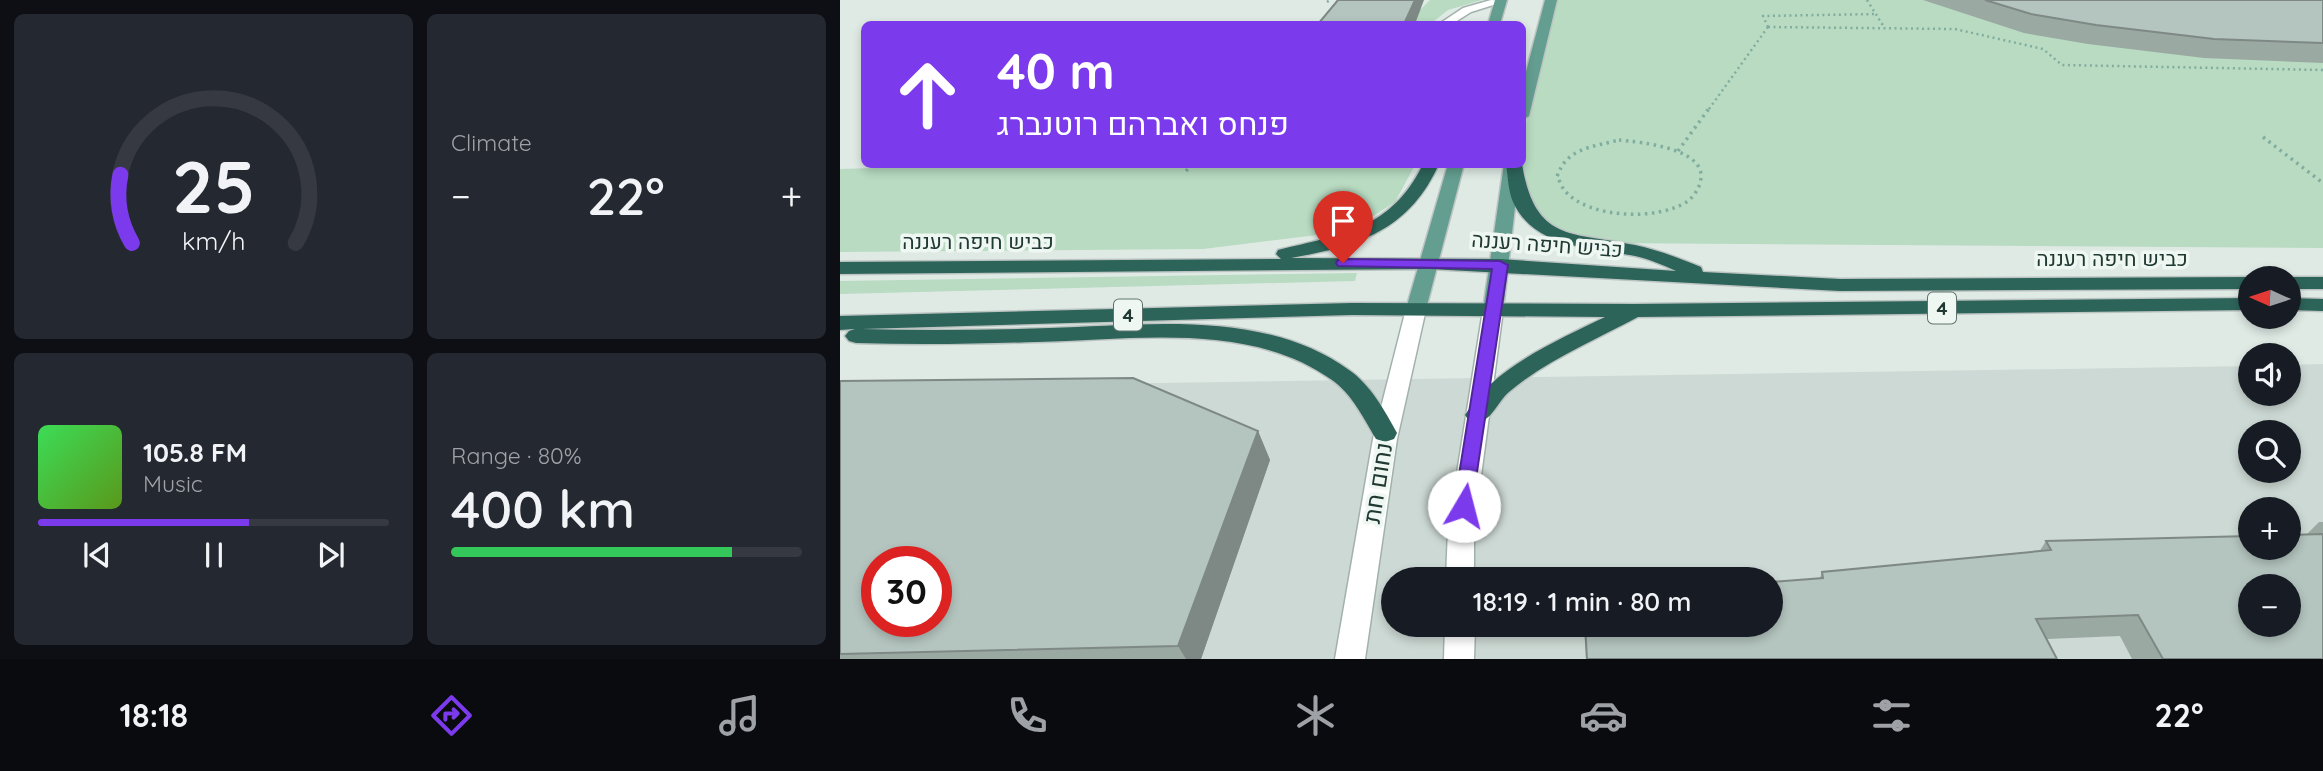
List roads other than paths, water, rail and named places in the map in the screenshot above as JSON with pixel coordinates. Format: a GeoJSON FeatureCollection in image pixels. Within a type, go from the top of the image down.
{"type":"FeatureCollection","features":[{"type":"Feature","properties":{"kind":"highway"},"geometry":{"type":"LineString","coordinates":[[1138,266],[1288,254],[1332,244],[1391,216],[1410,201],[1429,168]]}},
{"type":"Feature","properties":{"kind":"highway"},"geometry":{"type":"LineString","coordinates":[[1514,168],[1522,202],[1530,215],[1548,231],[1589,245],[1638,251],[1719,280]]}},
{"type":"Feature","properties":{"kind":"highway","name":"כביש חיפה רעננה"},"geometry":{"type":"LineString","coordinates":[[840,268],[1430,263],[1840,285],[2238,283]]}},
{"type":"Feature","properties":{"kind":"highway"},"geometry":{"type":"LineString","coordinates":[[2301,283],[2323,283]]}},
{"type":"Feature","properties":{"kind":"highway","name":"4"},"geometry":{"type":"LineString","coordinates":[[840,323],[1416,309],[1634,311],[2238,304]]}},
{"type":"Feature","properties":{"kind":"highway"},"geometry":{"type":"LineString","coordinates":[[2301,304],[2323,304]]}},
{"type":"Feature","properties":{"kind":"highway"},"geometry":{"type":"LineString","coordinates":[[1477,415],[1500,387],[1563,346],[1634,311]]}},
{"type":"Feature","properties":{"kind":"highway"},"geometry":{"type":"LineString","coordinates":[[840,335],[922,338],[1181,332],[1250,339],[1295,352],[1341,375],[1361,397],[1385,433]]}},
{"type":"Feature","properties":{"kind":"main road"},"geometry":{"type":"LineString","coordinates":[[1495,21],[1500,0]]}},
{"type":"Feature","properties":{"kind":"main road"},"geometry":{"type":"LineString","coordinates":[[1526,100],[1551,0]]}},
{"type":"Feature","properties":{"kind":"main road"},"geometry":{"type":"LineString","coordinates":[[1416,309],[1456,168]]}},
{"type":"Feature","properties":{"kind":"main road"},"geometry":{"type":"LineString","coordinates":[[1493,310],[1512,168]]}},
{"type":"Feature","properties":{"kind":"street"},"geometry":{"type":"LineString","coordinates":[[1450,21],[1467,10],[1500,0]]}},
{"type":"Feature","properties":{"kind":"street","name":"נחום חת"},"geometry":{"type":"LineString","coordinates":[[1350,659],[1385,433],[1416,309]]}},
{"type":"Feature","properties":{"kind":"street"},"geometry":{"type":"LineString","coordinates":[[1461,567],[1461,529],[1493,310]]}},
{"type":"Feature","properties":{"kind":"street"},"geometry":{"type":"LineString","coordinates":[[1459,659],[1460,637]]}}]}
